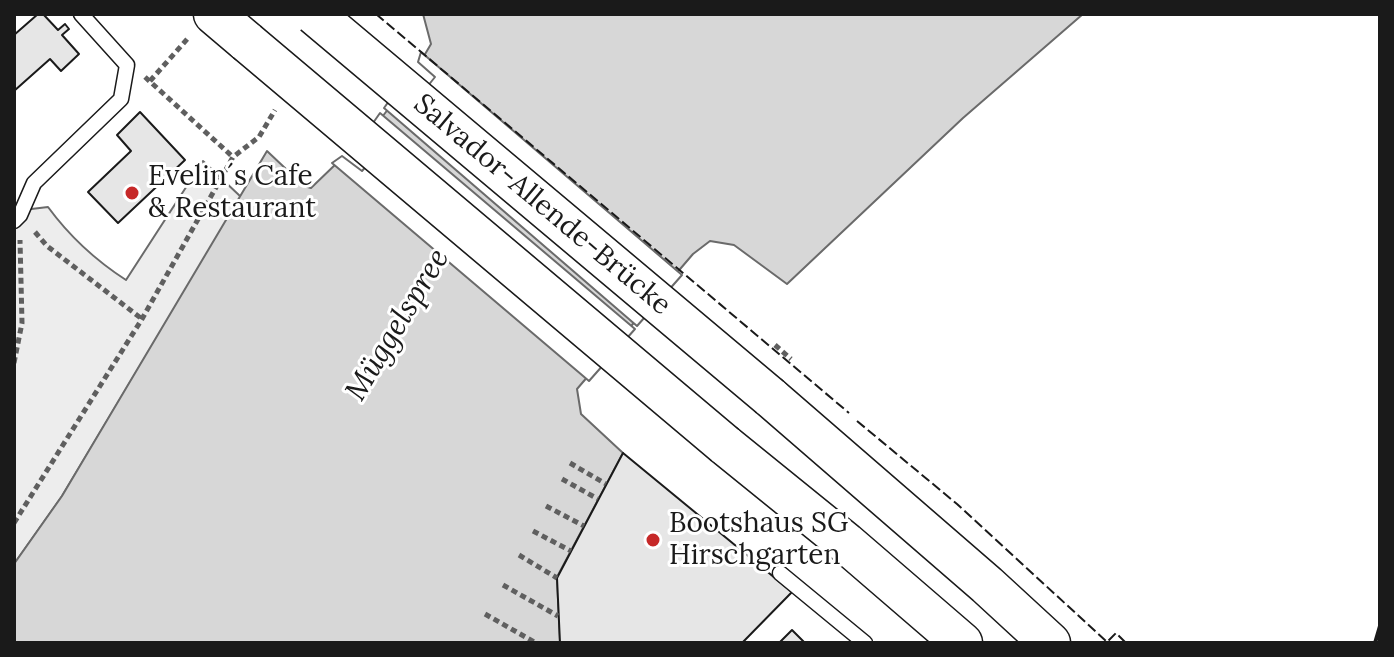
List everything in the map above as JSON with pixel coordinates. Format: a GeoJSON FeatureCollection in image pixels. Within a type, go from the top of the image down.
{"type":"FeatureCollection","features":[{"type":"Feature","properties":{"kind":"main road","name":"Salvador-Allende-Brücke"},"geometry":{"type":"LineString","coordinates":[[314,14],[770,397],[976,574],[1050,643]]}},
{"type":"Feature","properties":{"kind":"main road"},"geometry":{"type":"LineString","coordinates":[[204,23],[247,42],[962,643]]}},
{"type":"Feature","properties":{"kind":"lane"},"geometry":{"type":"LineString","coordinates":[[17,218],[34,183],[121,99],[127,65],[81,14]]}},
{"type":"Feature","properties":{"kind":"lane"},"geometry":{"type":"LineString","coordinates":[[780,573],[865,643]]}},
{"type":"Feature","properties":{"kind":"path"},"geometry":{"type":"LineString","coordinates":[[150,81],[204,23]]}},
{"type":"Feature","properties":{"kind":"path"},"geometry":{"type":"LineString","coordinates":[[14,523],[142,319],[233,157],[150,81],[127,65]]}},
{"type":"Feature","properties":{"kind":"path"},"geometry":{"type":"LineString","coordinates":[[17,218],[47,246],[142,319]]}},
{"type":"Feature","properties":{"kind":"path"},"geometry":{"type":"LineString","coordinates":[[14,363],[22,323],[17,218]]}},
{"type":"Feature","properties":{"kind":"path"},"geometry":{"type":"LineString","coordinates":[[775,345],[791,359]]}},
{"type":"Feature","properties":{"kind":"path"},"geometry":{"type":"LineString","coordinates":[[570,463],[606,484]]}},
{"type":"Feature","properties":{"kind":"path"},"geometry":{"type":"LineString","coordinates":[[562,479],[598,499]]}},
{"type":"Feature","properties":{"kind":"path"},"geometry":{"type":"LineString","coordinates":[[14,503],[23,510]]}},
{"type":"Feature","properties":{"kind":"path"},"geometry":{"type":"LineString","coordinates":[[546,506],[584,526]]}},
{"type":"Feature","properties":{"kind":"path"},"geometry":{"type":"LineString","coordinates":[[533,531],[571,551]]}},
{"type":"Feature","properties":{"kind":"path"},"geometry":{"type":"LineString","coordinates":[[519,555],[557,578]]}},
{"type":"Feature","properties":{"kind":"path"},"geometry":{"type":"LineString","coordinates":[[503,585],[558,616]]}},
{"type":"Feature","properties":{"kind":"path"},"geometry":{"type":"LineString","coordinates":[[485,614],[536,643]]}},
{"type":"Feature","properties":{"kind":"shaded area"},"geometry":{"type":"Polygon","coordinates":[[[203,161],[241,197],[62,496],[14,564],[14,221],[23,210],[48,207],[84,247],[126,280],[203,161]]]}},
{"type":"Feature","properties":{"kind":"water","name":"Müggelspree"},"geometry":{"type":"Polygon","coordinates":[[[423,14],[1083,14],[963,118],[787,284],[734,245],[710,241],[693,254],[577,389],[581,414],[623,453],[557,577],[560,643],[14,643],[14,564],[62,496],[267,151],[304,186],[311,188],[340,160],[363,176],[376,125],[392,104],[408,117],[441,77],[421,61],[431,44],[423,14]]]}},
{"type":"Feature","properties":{"kind":"pier"},"geometry":{"type":"Polygon","coordinates":[[[421,52],[682,275],[637,326],[384,108],[389,101],[407,112],[435,77],[418,62],[421,52]]]}},
{"type":"Feature","properties":{"kind":"pier"},"geometry":{"type":"Polygon","coordinates":[[[380,113],[635,329],[589,381],[332,163],[342,156],[362,171],[389,140],[373,123],[380,113]]]}},
{"type":"Feature","properties":{"kind":"building"},"geometry":{"type":"Polygon","coordinates":[[[38,14],[43,14],[58,30],[65,24],[69,29],[62,35],[79,54],[61,71],[50,59],[14,91],[14,35],[38,14]]]}},
{"type":"Feature","properties":{"kind":"building"},"geometry":{"type":"Polygon","coordinates":[[[140,112],[185,160],[118,223],[88,192],[131,151],[117,135],[140,112]]]}},
{"type":"Feature","properties":{"kind":"building","name":"Bootshaus SG Hirschgarten"},"geometry":{"type":"Polygon","coordinates":[[[623,453],[792,592],[742,643],[560,643],[557,578],[623,453]]]}},
{"type":"Feature","properties":{"kind":"building"},"geometry":{"type":"Polygon","coordinates":[[[792,630],[805,643],[779,643],[792,630]]]}},
{"type":"Feature","properties":{"kind":"fence"},"geometry":{"type":"LineString","coordinates":[[376,14],[849,413]]}},
{"type":"Feature","properties":{"kind":"fence"},"geometry":{"type":"LineString","coordinates":[[857,421],[957,504],[1107,642],[1116,633],[1126,643]]}},
{"type":"Feature","properties":{"kind":"wall"},"geometry":{"type":"LineString","coordinates":[[1375,643],[1380,626]]}},
{"type":"Feature","properties":{"kind":"place","name":"Evelin´s Cafe & Restaurant"},"geometry":{"type":"Point","coordinates":[132,193]}},
{"type":"Feature","properties":{"kind":"place","name":"Bootshaus SG Hirschgarten"},"geometry":{"type":"Point","coordinates":[653,540]}}]}
